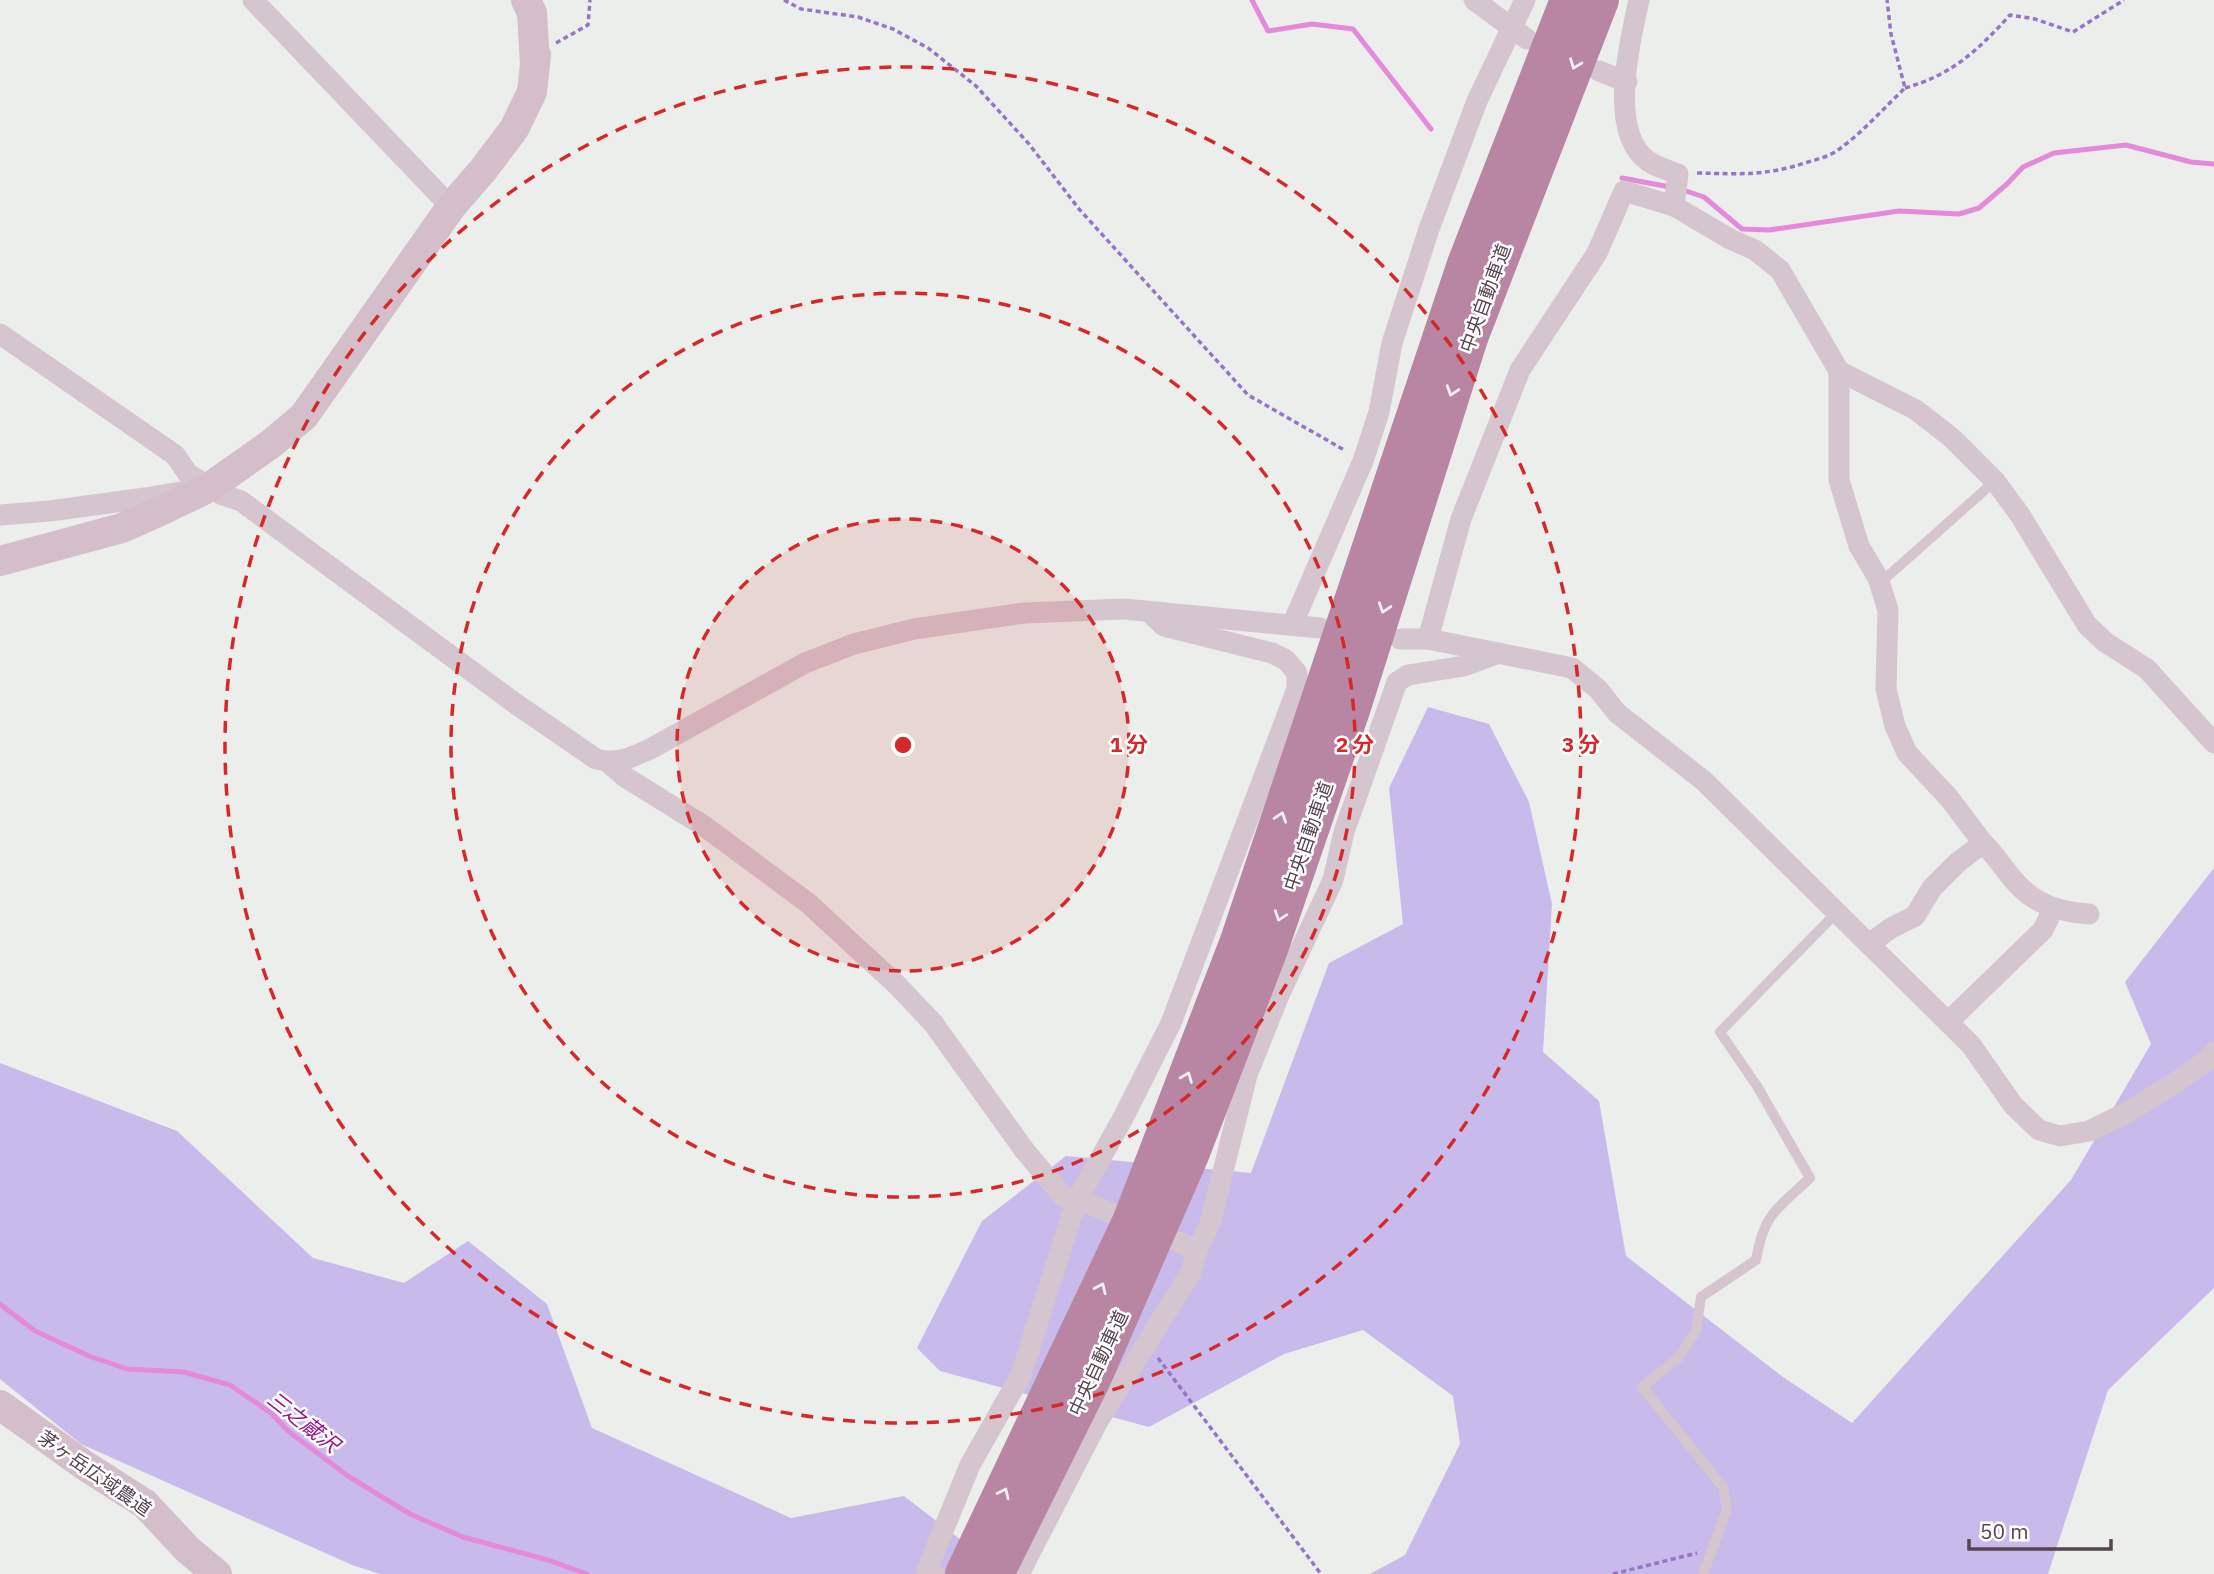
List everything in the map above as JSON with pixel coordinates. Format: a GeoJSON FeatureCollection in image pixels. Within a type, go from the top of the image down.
{"type":"FeatureCollection","features":[{"type":"Feature","properties":{"kind":"highway","name":"中央自動車道"},"geometry":{"type":"LineString","coordinates":[[990,1570],[1131,1222],[1239,941],[1466,264],[1569,0]]}},
{"type":"Feature","properties":{"kind":"highway","name":"中央自動車道"},"geometry":{"type":"LineString","coordinates":[[990,1570],[1093,1377],[1190,1155],[1269,949],[1352,707],[1469,338],[1600,0]]}},
{"type":"Feature","properties":{"kind":"street"},"geometry":{"type":"LineString","coordinates":[[253,0],[451,207]]}},
{"type":"Feature","properties":{"kind":"street"},"geometry":{"type":"LineString","coordinates":[[0,561],[121,528],[210,486],[272,443],[304,416],[451,207],[514,129],[532,92],[535,59],[533,13],[526,0]]}},
{"type":"Feature","properties":{"kind":"street"},"geometry":{"type":"LineString","coordinates":[[1474,0],[1520,34]]}},
{"type":"Feature","properties":{"kind":"street"},"geometry":{"type":"LineString","coordinates":[[1293,624],[1363,461],[1380,412],[1392,343],[1429,229],[1477,101],[1520,34],[1525,0]]}},
{"type":"Feature","properties":{"kind":"street"},"geometry":{"type":"LineString","coordinates":[[1639,0],[1628,53],[1625,111],[1629,138],[1647,160],[1678,174],[1674,206]]}},
{"type":"Feature","properties":{"kind":"street"},"geometry":{"type":"LineString","coordinates":[[1599,71],[1627,82]]}},
{"type":"Feature","properties":{"kind":"street"},"geometry":{"type":"LineString","coordinates":[[1428,639],[1461,519],[1520,370],[1597,253],[1624,191],[1674,206],[1730,239],[1755,250],[1780,270],[1839,371],[1839,480],[1859,546],[1879,584],[1888,610],[1886,689],[1895,726],[1907,753],[1949,798],[1983,844],[1998,857],[2018,886],[2053,909],[2089,914]]}},
{"type":"Feature","properties":{"kind":"street"},"geometry":{"type":"LineString","coordinates":[[0,334],[174,455],[188,474],[220,494],[241,501],[516,704],[596,759],[609,763],[625,777],[705,827],[808,903],[897,985],[933,1023],[1025,1151],[1062,1195],[1190,1247]]}},
{"type":"Feature","properties":{"kind":"street"},"geometry":{"type":"LineString","coordinates":[[1839,371],[1916,410],[1952,438],[1995,481],[2020,515],[2087,625],[2105,642],[2147,669],[2214,743]]}},
{"type":"Feature","properties":{"kind":"street"},"geometry":{"type":"LineString","coordinates":[[0,515],[131,500],[210,486]]}},
{"type":"Feature","properties":{"kind":"street"},"geometry":{"type":"LineString","coordinates":[[609,763],[627,760],[652,748],[805,663],[854,644],[915,629],[1024,613],[1124,609],[1320,628]]}},
{"type":"Feature","properties":{"kind":"street"},"geometry":{"type":"LineString","coordinates":[[934,1574],[927,1570],[970,1465],[1021,1375],[1083,1203],[1171,1023],[1297,689],[1297,674],[1286,660],[1272,653],[1164,626],[1148,611]]}},
{"type":"Feature","properties":{"kind":"street"},"geometry":{"type":"LineString","coordinates":[[1400,639],[1428,639],[1572,668],[1598,689],[1617,713],[1704,781],[1837,912],[1971,1045],[2013,1105],[2039,1130],[2060,1136],[2089,1130],[2129,1112],[2205,1062],[2214,1052]]}},
{"type":"Feature","properties":{"kind":"street"},"geometry":{"type":"LineString","coordinates":[[990,1570],[1098,1420],[1190,1274],[1190,1247],[1210,1224],[1247,1075],[1279,995],[1333,880],[1344,832],[1397,682],[1408,675],[1464,666],[1499,653]]}},
{"type":"Feature","properties":{"kind":"street"},"geometry":{"type":"LineString","coordinates":[[1869,944],[1891,928],[1915,916],[1932,888],[1983,844]]}},
{"type":"Feature","properties":{"kind":"street"},"geometry":{"type":"LineString","coordinates":[[1948,1022],[2043,930],[2053,909]]}},
{"type":"Feature","properties":{"kind":"street","name":"茅ヶ岳広域農道"},"geometry":{"type":"LineString","coordinates":[[0,1405],[84,1465],[145,1504],[188,1550],[217,1574]]}},
{"type":"Feature","properties":{"kind":"lane"},"geometry":{"type":"LineString","coordinates":[[1879,584],[1995,481]]}},
{"type":"Feature","properties":{"kind":"lane"},"geometry":{"type":"LineString","coordinates":[[1703,1574],[1727,1510],[1723,1487],[1642,1387],[1678,1358],[1696,1331],[1701,1297],[1756,1260],[1760,1237],[1770,1214],[1810,1178],[1757,1086],[1720,1032],[1837,912]]}},
{"type":"Feature","properties":{"kind":"path"},"geometry":{"type":"LineString","coordinates":[[535,59],[588,25],[590,0]]}},
{"type":"Feature","properties":{"kind":"path"},"geometry":{"type":"LineString","coordinates":[[784,0],[801,9],[858,17],[893,29],[928,48],[966,79],[1028,144],[1079,209],[1248,395],[1363,461]]}},
{"type":"Feature","properties":{"kind":"path"},"geometry":{"type":"LineString","coordinates":[[1887,0],[1891,34],[1905,88]]}},
{"type":"Feature","properties":{"kind":"path"},"geometry":{"type":"LineString","coordinates":[[1678,174],[1760,174],[1777,172],[1812,161],[1837,151],[1905,88],[1929,81],[1954,67],[1982,45],[2010,15],[2035,19],[2073,32],[2124,0]]}},
{"type":"Feature","properties":{"kind":"path"},"geometry":{"type":"LineString","coordinates":[[1147,1343],[1321,1574]]}},
{"type":"Feature","properties":{"kind":"path"},"geometry":{"type":"LineString","coordinates":[[1614,1574],[1713,1549]]}},
{"type":"Feature","properties":{"kind":"shaded area"},"geometry":{"type":"Polygon","coordinates":[[[1428,707],[1489,724],[1529,802],[1552,904],[1543,1052],[1599,1101],[1626,1256],[1783,1377],[1852,1423],[2071,1180],[2151,1044],[2125,982],[2214,868],[2214,1288],[2108,1390],[2048,1574],[1370,1574],[1405,1555],[1460,1444],[1453,1396],[1363,1330],[1284,1354],[1149,1427],[940,1371],[917,1348],[982,1221],[1066,1156],[1251,1173],[1329,963],[1403,924],[1389,788],[1428,707]]]}},
{"type":"Feature","properties":{"kind":"shaded area"},"geometry":{"type":"Polygon","coordinates":[[[0,1063],[177,1131],[313,1258],[404,1283],[468,1241],[547,1304],[592,1428],[791,1518],[904,1496],[1005,1574],[380,1574],[352,1565],[81,1444],[0,1379],[0,1063]]]}},
{"type":"Feature","properties":{"kind":"waterway"},"geometry":{"type":"LineString","coordinates":[[1252,0],[1268,31],[1312,24],[1353,29],[1431,129]]}},
{"type":"Feature","properties":{"kind":"waterway"},"geometry":{"type":"LineString","coordinates":[[1680,189],[1704,197],[1742,229],[1769,230],[1899,211],[1959,214],[1979,208],[2023,167],[2054,153],[2126,145],[2191,162],[2214,164]]}},
{"type":"Feature","properties":{"kind":"waterway"},"geometry":{"type":"LineString","coordinates":[[1622,178],[1670,187]]}},
{"type":"Feature","properties":{"kind":"waterway","name":"三之蔵沢"},"geometry":{"type":"LineString","coordinates":[[0,1304],[35,1331],[89,1356],[127,1369],[184,1372],[230,1385],[271,1413],[288,1431],[348,1476],[410,1514],[463,1537],[548,1560],[587,1574]]}}]}
